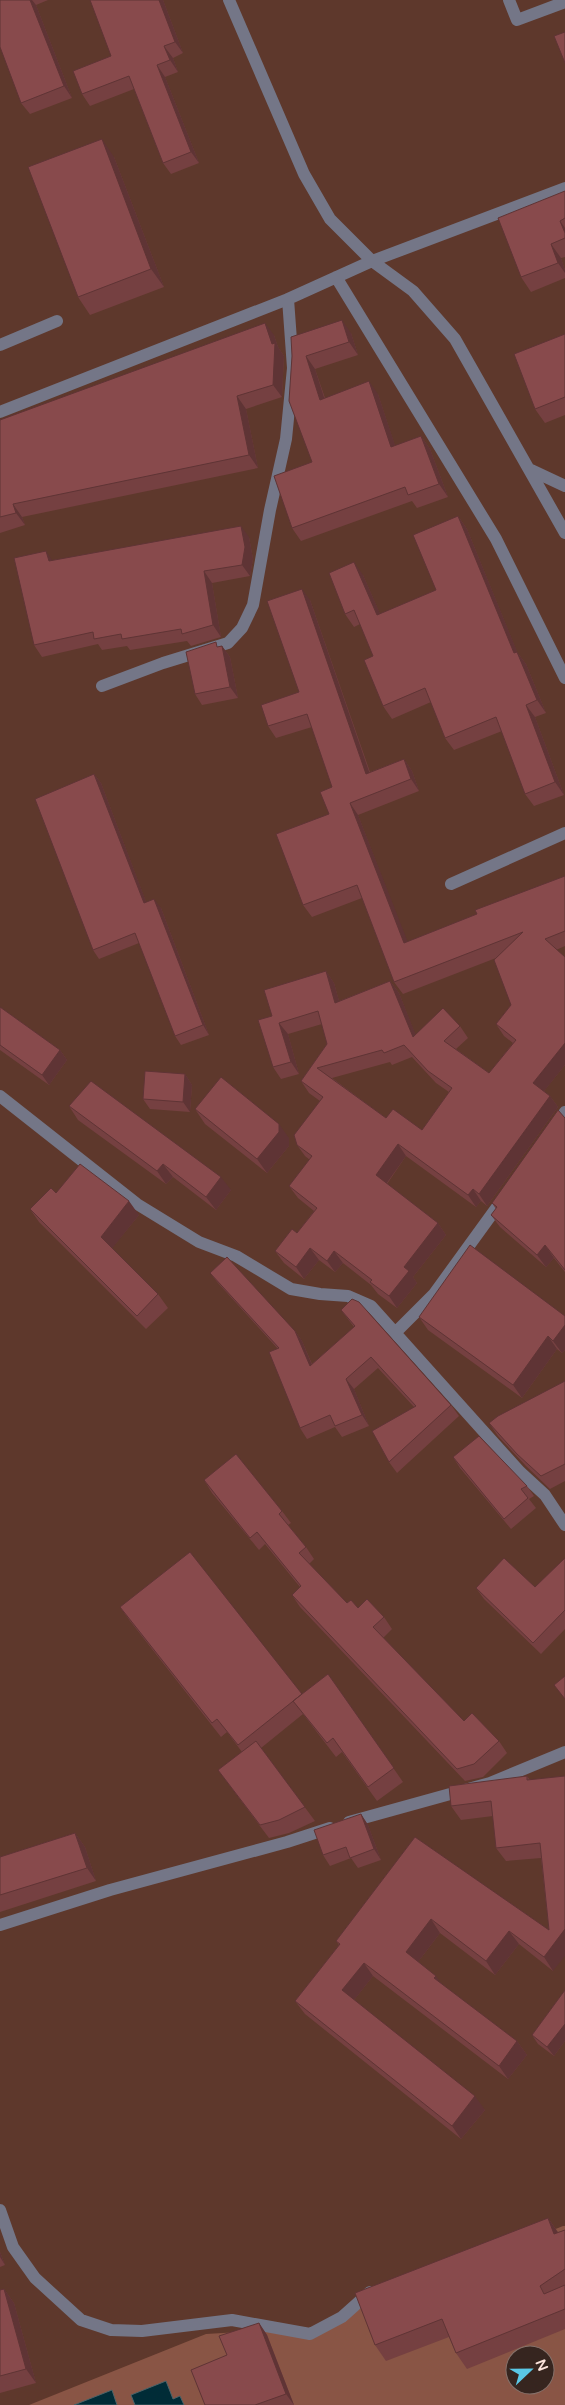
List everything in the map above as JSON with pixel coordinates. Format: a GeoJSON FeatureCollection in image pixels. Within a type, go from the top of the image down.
{"type":"FeatureCollection","features":[{"type":"Feature","properties":{"kind":"street"},"geometry":{"type":"LineString","coordinates":[[229,0],[304,174],[330,219],[372,261],[413,291],[455,339],[565,533]]}},
{"type":"Feature","properties":{"kind":"street"},"geometry":{"type":"LineString","coordinates":[[509,0],[517,20],[565,2]]}},
{"type":"Feature","properties":{"kind":"street"},"geometry":{"type":"LineString","coordinates":[[0,412],[288,299],[372,261],[565,188]]}},
{"type":"Feature","properties":{"kind":"street"},"geometry":{"type":"LineString","coordinates":[[336,277],[496,539],[565,678]]}},
{"type":"Feature","properties":{"kind":"street"},"geometry":{"type":"LineString","coordinates":[[102,686],[163,663],[228,643],[242,628],[253,604],[270,510],[286,439],[293,368],[288,299]]}},
{"type":"Feature","properties":{"kind":"street"},"geometry":{"type":"LineString","coordinates":[[0,345],[57,321]]}},
{"type":"Feature","properties":{"kind":"street"},"geometry":{"type":"LineString","coordinates":[[531,470],[565,486]]}},
{"type":"Feature","properties":{"kind":"street"},"geometry":{"type":"LineString","coordinates":[[451,884],[565,833]]}},
{"type":"Feature","properties":{"kind":"street"},"geometry":{"type":"LineString","coordinates":[[0,1096],[137,1204],[199,1242],[236,1256],[291,1289],[348,1296],[371,1306],[520,1472],[546,1495],[565,1525]]}},
{"type":"Feature","properties":{"kind":"street"},"geometry":{"type":"LineString","coordinates":[[548,1136],[565,1112]]}},
{"type":"Feature","properties":{"kind":"street"},"geometry":{"type":"LineString","coordinates":[[396,1332],[434,1294],[514,1183]]}},
{"type":"Feature","properties":{"kind":"street"},"geometry":{"type":"LineString","coordinates":[[0,1925],[110,1890],[287,1842],[365,1817],[490,1783],[565,1752]]}},
{"type":"Feature","properties":{"kind":"street"},"geometry":{"type":"LineString","coordinates":[[0,2210],[13,2247],[35,2278],[81,2320],[110,2330],[142,2331],[232,2320],[310,2334],[342,2317],[375,2287],[384,2284]]}},
{"type":"Feature","properties":{"kind":"shaded area"},"geometry":{"type":"Polygon","coordinates":[[[565,2226],[565,2405],[29,2405],[206,2334],[271,2330],[311,2339],[363,2307],[565,2226]]]}},
{"type":"Feature","properties":{"kind":"water"},"geometry":{"type":"Polygon","coordinates":[[[166,2381],[173,2399],[180,2396],[184,2405],[135,2405],[131,2395],[166,2381]]]}},
{"type":"Feature","properties":{"kind":"water"},"geometry":{"type":"Polygon","coordinates":[[[112,2390],[117,2405],[74,2405],[112,2390]]]}},
{"type":"Feature","properties":{"kind":"building"},"geometry":{"type":"Polygon","coordinates":[[[0,0],[30,0],[64,86],[21,103],[0,47],[0,0]]]}},
{"type":"Feature","properties":{"kind":"building"},"geometry":{"type":"Polygon","coordinates":[[[90,0],[159,0],[175,42],[164,46],[170,60],[157,65],[191,152],[163,163],[129,76],[82,94],[73,71],[111,56],[90,0]]]}},
{"type":"Feature","properties":{"kind":"building"},"geometry":{"type":"Polygon","coordinates":[[[565,32],[565,63],[554,36],[565,32]]]}},
{"type":"Feature","properties":{"kind":"building"},"geometry":{"type":"Polygon","coordinates":[[[102,139],[151,269],[78,297],[28,167],[102,139]]]}},
{"type":"Feature","properties":{"kind":"building"},"geometry":{"type":"Polygon","coordinates":[[[565,191],[565,218],[560,221],[565,238],[551,244],[558,263],[521,277],[498,218],[565,191]]]}},
{"type":"Feature","properties":{"kind":"building"},"geometry":{"type":"Polygon","coordinates":[[[342,320],[349,342],[306,356],[320,400],[369,381],[391,447],[421,436],[439,484],[408,495],[405,487],[292,528],[274,476],[312,462],[289,401],[292,356],[291,337],[342,320]]]}},
{"type":"Feature","properties":{"kind":"building"},"geometry":{"type":"Polygon","coordinates":[[[265,323],[272,344],[275,343],[273,385],[237,396],[249,455],[13,504],[16,513],[0,517],[0,420],[265,323]]]}},
{"type":"Feature","properties":{"kind":"building"},"geometry":{"type":"Polygon","coordinates":[[[565,334],[565,397],[535,409],[514,354],[565,334]]]}},
{"type":"Feature","properties":{"kind":"building"},"geometry":{"type":"Polygon","coordinates":[[[458,516],[514,653],[517,652],[537,700],[526,705],[555,782],[525,794],[496,717],[445,738],[425,688],[383,706],[364,660],[373,656],[354,610],[345,614],[329,573],[354,562],[377,615],[436,590],[413,535],[458,516]]]}},
{"type":"Feature","properties":{"kind":"building"},"geometry":{"type":"Polygon","coordinates":[[[241,526],[245,547],[242,565],[204,571],[213,625],[182,634],[181,629],[122,639],[121,634],[94,639],[93,632],[34,645],[14,558],[46,551],[49,561],[241,526]]]}},
{"type":"Feature","properties":{"kind":"building"},"geometry":{"type":"Polygon","coordinates":[[[302,589],[366,774],[404,759],[411,779],[350,803],[404,943],[477,914],[475,910],[565,876],[565,931],[545,939],[565,957],[565,1043],[533,1083],[550,1096],[479,1194],[473,1189],[468,1195],[398,1144],[376,1175],[438,1223],[404,1267],[409,1271],[389,1296],[370,1282],[372,1280],[334,1251],[327,1261],[310,1248],[296,1267],[275,1251],[292,1229],[297,1233],[317,1208],[289,1186],[312,1156],[297,1145],[294,1135],[323,1097],[301,1081],[327,1044],[318,1011],[279,1023],[291,1062],[273,1067],[258,1020],[272,1016],[264,990],[326,971],[335,1003],[390,981],[413,1037],[443,1008],[460,1026],[444,1041],[489,1073],[516,1040],[496,1024],[511,1005],[494,960],[523,932],[394,982],[357,885],[303,905],[276,834],[329,814],[320,792],[332,787],[307,714],[268,726],[261,705],[299,692],[267,601],[302,589]],[[404,1045],[384,1053],[382,1050],[317,1068],[386,1118],[393,1109],[422,1130],[452,1088],[428,1071],[404,1045]]]}},
{"type":"Feature","properties":{"kind":"building"},"geometry":{"type":"Polygon","coordinates":[[[216,642],[217,647],[222,646],[230,687],[195,694],[186,652],[216,642]]]}},
{"type":"Feature","properties":{"kind":"building"},"geometry":{"type":"Polygon","coordinates":[[[94,774],[144,903],[154,899],[203,1025],[175,1036],[135,933],[93,950],[35,799],[94,774]]]}},
{"type":"Feature","properties":{"kind":"building"},"geometry":{"type":"Polygon","coordinates":[[[0,1007],[60,1050],[42,1075],[0,1045],[0,1007]]]}},
{"type":"Feature","properties":{"kind":"building"},"geometry":{"type":"Polygon","coordinates":[[[145,1071],[185,1074],[183,1102],[143,1099],[145,1071]]]}},
{"type":"Feature","properties":{"kind":"building"},"geometry":{"type":"Polygon","coordinates":[[[221,1077],[279,1124],[279,1132],[257,1159],[195,1109],[221,1077]]]}},
{"type":"Feature","properties":{"kind":"building"},"geometry":{"type":"Polygon","coordinates":[[[91,1081],[221,1177],[206,1197],[163,1164],[157,1171],[69,1106],[91,1081]]]}},
{"type":"Feature","properties":{"kind":"building"},"geometry":{"type":"Polygon","coordinates":[[[558,1110],[565,1118],[565,1270],[545,1245],[537,1255],[491,1215],[497,1207],[492,1203],[558,1110]]]}},
{"type":"Feature","properties":{"kind":"building"},"geometry":{"type":"Polygon","coordinates":[[[80,1164],[129,1201],[101,1237],[158,1294],[137,1316],[30,1209],[51,1188],[56,1193],[80,1164]]]}},
{"type":"Feature","properties":{"kind":"building"},"geometry":{"type":"Polygon","coordinates":[[[470,1245],[565,1316],[565,1325],[553,1341],[548,1336],[513,1385],[419,1317],[470,1245]]]}},
{"type":"Feature","properties":{"kind":"building"},"geometry":{"type":"Polygon","coordinates":[[[227,1257],[295,1331],[310,1366],[355,1326],[341,1310],[352,1299],[359,1302],[451,1405],[389,1462],[372,1431],[416,1406],[371,1357],[346,1379],[362,1415],[335,1426],[330,1415],[300,1428],[269,1352],[279,1348],[210,1273],[227,1257]]]}},
{"type":"Feature","properties":{"kind":"building"},"geometry":{"type":"Polygon","coordinates":[[[565,1381],[565,1464],[541,1476],[517,1454],[489,1423],[498,1416],[565,1381]]]}},
{"type":"Feature","properties":{"kind":"building"},"geometry":{"type":"Polygon","coordinates":[[[479,1436],[527,1486],[521,1489],[528,1498],[504,1519],[453,1457],[479,1436]]]}},
{"type":"Feature","properties":{"kind":"building"},"geometry":{"type":"Polygon","coordinates":[[[236,1454],[282,1511],[279,1514],[306,1547],[299,1553],[347,1603],[351,1600],[358,1608],[367,1599],[384,1617],[373,1627],[464,1721],[472,1713],[499,1741],[474,1764],[457,1769],[292,1595],[301,1586],[257,1532],[250,1538],[204,1480],[236,1454]]]}},
{"type":"Feature","properties":{"kind":"building"},"geometry":{"type":"Polygon","coordinates":[[[190,1552],[302,1694],[238,1745],[217,1719],[212,1723],[120,1607],[190,1552]]]}},
{"type":"Feature","properties":{"kind":"building"},"geometry":{"type":"Polygon","coordinates":[[[504,1558],[535,1587],[565,1558],[565,1610],[533,1643],[476,1588],[504,1558]]]}},
{"type":"Feature","properties":{"kind":"building"},"geometry":{"type":"Polygon","coordinates":[[[328,1674],[394,1768],[368,1787],[333,1738],[327,1743],[293,1701],[328,1674]]]}},
{"type":"Feature","properties":{"kind":"building"},"geometry":{"type":"Polygon","coordinates":[[[565,1676],[565,1699],[554,1685],[565,1676]]]}},
{"type":"Feature","properties":{"kind":"building"},"geometry":{"type":"Polygon","coordinates":[[[256,1741],[305,1807],[279,1820],[260,1825],[218,1770],[256,1741]]]}},
{"type":"Feature","properties":{"kind":"building"},"geometry":{"type":"Polygon","coordinates":[[[527,1776],[527,1780],[565,1776],[565,1929],[544,1957],[509,1931],[486,1961],[431,1919],[406,1952],[436,1976],[434,1978],[517,2041],[499,2066],[364,1963],[342,1990],[475,2096],[452,2126],[295,2001],[340,1944],[336,1941],[415,1837],[549,1930],[540,1843],[496,1848],[491,1801],[451,1806],[449,1786],[527,1776]]]}},
{"type":"Feature","properties":{"kind":"building"},"geometry":{"type":"Polygon","coordinates":[[[361,1814],[374,1849],[350,1858],[346,1847],[323,1855],[314,1830],[361,1814]]]}},
{"type":"Feature","properties":{"kind":"building"},"geometry":{"type":"Polygon","coordinates":[[[75,1833],[87,1868],[0,1895],[0,1857],[75,1833]]]}},
{"type":"Feature","properties":{"kind":"building"},"geometry":{"type":"Polygon","coordinates":[[[565,1990],[565,2024],[547,2047],[532,2035],[565,1990]]]}},
{"type":"Feature","properties":{"kind":"building"},"geometry":{"type":"Polygon","coordinates":[[[548,2218],[554,2234],[565,2230],[565,2269],[540,2286],[544,2294],[565,2285],[565,2309],[456,2353],[442,2319],[375,2345],[355,2293],[548,2218]]]}},
{"type":"Feature","properties":{"kind":"building"},"geometry":{"type":"Polygon","coordinates":[[[4,2289],[26,2369],[0,2376],[0,2290],[4,2289]]]}},
{"type":"Feature","properties":{"kind":"building"},"geometry":{"type":"Polygon","coordinates":[[[259,2323],[286,2394],[255,2405],[205,2405],[191,2370],[227,2355],[219,2336],[259,2323]]]}}]}
